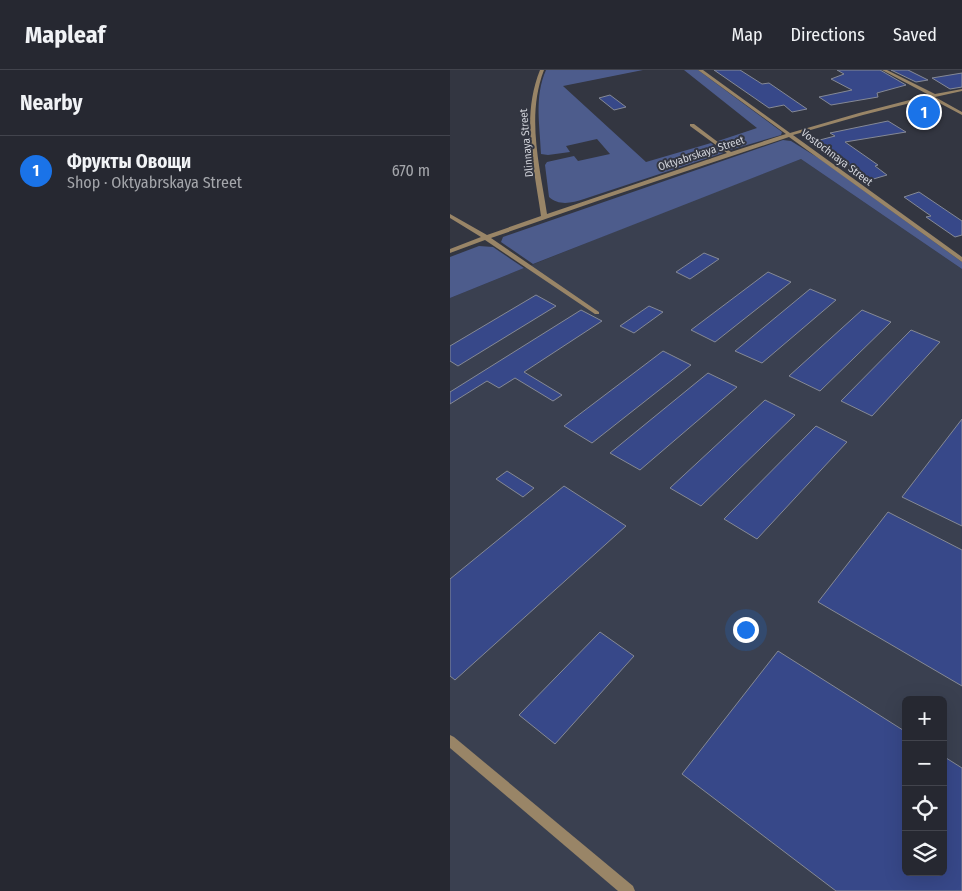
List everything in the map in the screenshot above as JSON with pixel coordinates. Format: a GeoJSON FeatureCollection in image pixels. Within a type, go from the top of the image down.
{"type":"FeatureCollection","features":[{"type":"Feature","properties":{"kind":"street","name":"Dlinnaya Street"},"geometry":{"type":"LineString","coordinates":[[542,70],[534,88],[533,105],[544,216]]}},
{"type":"Feature","properties":{"kind":"street","name":"Vostochnaya Street"},"geometry":{"type":"LineString","coordinates":[[700,70],[962,260]]}},
{"type":"Feature","properties":{"kind":"street"},"geometry":{"type":"LineString","coordinates":[[884,70],[962,114]]}},
{"type":"Feature","properties":{"kind":"street","name":"Oktyabrskaya Street"},"geometry":{"type":"LineString","coordinates":[[450,251],[544,216],[790,134],[866,111],[962,90]]}},
{"type":"Feature","properties":{"kind":"street"},"geometry":{"type":"LineString","coordinates":[[692,125],[731,154]]}},
{"type":"Feature","properties":{"kind":"street"},"geometry":{"type":"LineString","coordinates":[[450,216],[485,237],[597,313]]}},
{"type":"Feature","properties":{"kind":"street"},"geometry":{"type":"LineString","coordinates":[[450,741],[628,891]]}},
{"type":"Feature","properties":{"kind":"shaded area"},"geometry":{"type":"Polygon","coordinates":[[[546,70],[643,70],[563,86],[646,162],[711,143],[723,153],[579,200],[566,203],[557,202],[549,197],[545,165],[547,162],[574,156],[578,161],[610,154],[597,139],[566,146],[570,152],[541,154],[539,101],[542,80],[546,70]]]}},
{"type":"Feature","properties":{"kind":"shaded area"},"geometry":{"type":"Polygon","coordinates":[[[684,70],[698,70],[782,132],[781,135],[730,150],[718,141],[757,128],[684,70]]]}},
{"type":"Feature","properties":{"kind":"shaded area"},"geometry":{"type":"Polygon","coordinates":[[[783,140],[791,141],[820,159],[962,262],[962,269],[801,159],[533,264],[501,242],[503,237],[783,140]]]}},
{"type":"Feature","properties":{"kind":"shaded area"},"geometry":{"type":"Polygon","coordinates":[[[801,159],[962,269],[962,891],[450,891],[450,298],[668,210],[801,159]]]}},
{"type":"Feature","properties":{"kind":"shaded area"},"geometry":{"type":"Polygon","coordinates":[[[479,246],[493,247],[524,268],[450,298],[450,257],[479,246]]]}},
{"type":"Feature","properties":{"kind":"building"},"geometry":{"type":"Polygon","coordinates":[[[714,70],[740,70],[762,84],[769,83],[807,109],[792,112],[784,105],[769,108],[714,70]]]}},
{"type":"Feature","properties":{"kind":"building"},"geometry":{"type":"Polygon","coordinates":[[[837,70],[880,70],[906,85],[877,93],[878,97],[831,105],[819,97],[852,90],[831,79],[844,74],[837,70]]]}},
{"type":"Feature","properties":{"kind":"building"},"geometry":{"type":"Polygon","coordinates":[[[891,70],[908,70],[928,80],[916,82],[891,70]]]}},
{"type":"Feature","properties":{"kind":"building"},"geometry":{"type":"Polygon","coordinates":[[[962,73],[962,87],[950,89],[932,78],[962,73]]]}},
{"type":"Feature","properties":{"kind":"building"},"geometry":{"type":"Polygon","coordinates":[[[610,95],[626,107],[614,110],[599,98],[610,95]]]}},
{"type":"Feature","properties":{"kind":"building"},"geometry":{"type":"Polygon","coordinates":[[[888,121],[906,132],[845,142],[878,165],[875,166],[887,175],[870,180],[816,141],[835,136],[830,133],[888,121]]]}},
{"type":"Feature","properties":{"kind":"building"},"geometry":{"type":"Polygon","coordinates":[[[919,192],[962,221],[962,235],[955,237],[926,217],[931,216],[904,197],[919,192]]]}},
{"type":"Feature","properties":{"kind":"building"},"geometry":{"type":"Polygon","coordinates":[[[704,253],[719,259],[690,279],[676,272],[704,253]]]}},
{"type":"Feature","properties":{"kind":"building"},"geometry":{"type":"Polygon","coordinates":[[[768,272],[791,282],[715,342],[691,330],[768,272]]]}},
{"type":"Feature","properties":{"kind":"building"},"geometry":{"type":"Polygon","coordinates":[[[810,289],[836,300],[762,363],[735,351],[810,289]]]}},
{"type":"Feature","properties":{"kind":"building"},"geometry":{"type":"Polygon","coordinates":[[[536,295],[556,306],[458,366],[450,361],[450,346],[536,295]]]}},
{"type":"Feature","properties":{"kind":"building"},"geometry":{"type":"Polygon","coordinates":[[[649,306],[663,312],[634,333],[620,326],[649,306]]]}},
{"type":"Feature","properties":{"kind":"building"},"geometry":{"type":"Polygon","coordinates":[[[581,310],[602,321],[524,372],[562,395],[553,401],[515,378],[499,388],[487,381],[450,404],[450,392],[581,310]]]}},
{"type":"Feature","properties":{"kind":"building"},"geometry":{"type":"Polygon","coordinates":[[[862,310],[891,322],[820,391],[789,376],[862,310]]]}},
{"type":"Feature","properties":{"kind":"building"},"geometry":{"type":"Polygon","coordinates":[[[911,330],[940,342],[872,416],[841,401],[911,330]]]}},
{"type":"Feature","properties":{"kind":"building"},"geometry":{"type":"Polygon","coordinates":[[[663,351],[691,365],[592,443],[564,426],[663,351]]]}},
{"type":"Feature","properties":{"kind":"building"},"geometry":{"type":"Polygon","coordinates":[[[708,373],[737,387],[640,470],[610,453],[708,373]]]}},
{"type":"Feature","properties":{"kind":"building"},"geometry":{"type":"Polygon","coordinates":[[[765,400],[795,415],[701,506],[670,488],[765,400]]]}},
{"type":"Feature","properties":{"kind":"building"},"geometry":{"type":"Polygon","coordinates":[[[962,419],[962,526],[902,497],[962,419]]]}},
{"type":"Feature","properties":{"kind":"building"},"geometry":{"type":"Polygon","coordinates":[[[816,426],[847,442],[757,539],[724,519],[816,426]]]}},
{"type":"Feature","properties":{"kind":"building"},"geometry":{"type":"Polygon","coordinates":[[[507,471],[534,488],[523,497],[496,479],[507,471]]]}},
{"type":"Feature","properties":{"kind":"building"},"geometry":{"type":"Polygon","coordinates":[[[564,486],[626,526],[455,680],[450,676],[450,579],[564,486]]]}},
{"type":"Feature","properties":{"kind":"building"},"geometry":{"type":"Polygon","coordinates":[[[888,512],[962,550],[962,686],[818,602],[888,512]]]}},
{"type":"Feature","properties":{"kind":"building"},"geometry":{"type":"Polygon","coordinates":[[[600,632],[634,656],[555,744],[519,715],[600,632]]]}},
{"type":"Feature","properties":{"kind":"building"},"geometry":{"type":"Polygon","coordinates":[[[778,651],[902,729],[902,876],[947,876],[947,759],[962,768],[962,891],[836,891],[682,774],[778,651]]]}},
{"type":"Feature","properties":{"kind":"place","name":"Фрукты Овощи"},"geometry":{"type":"Point","coordinates":[924,112]}}]}
